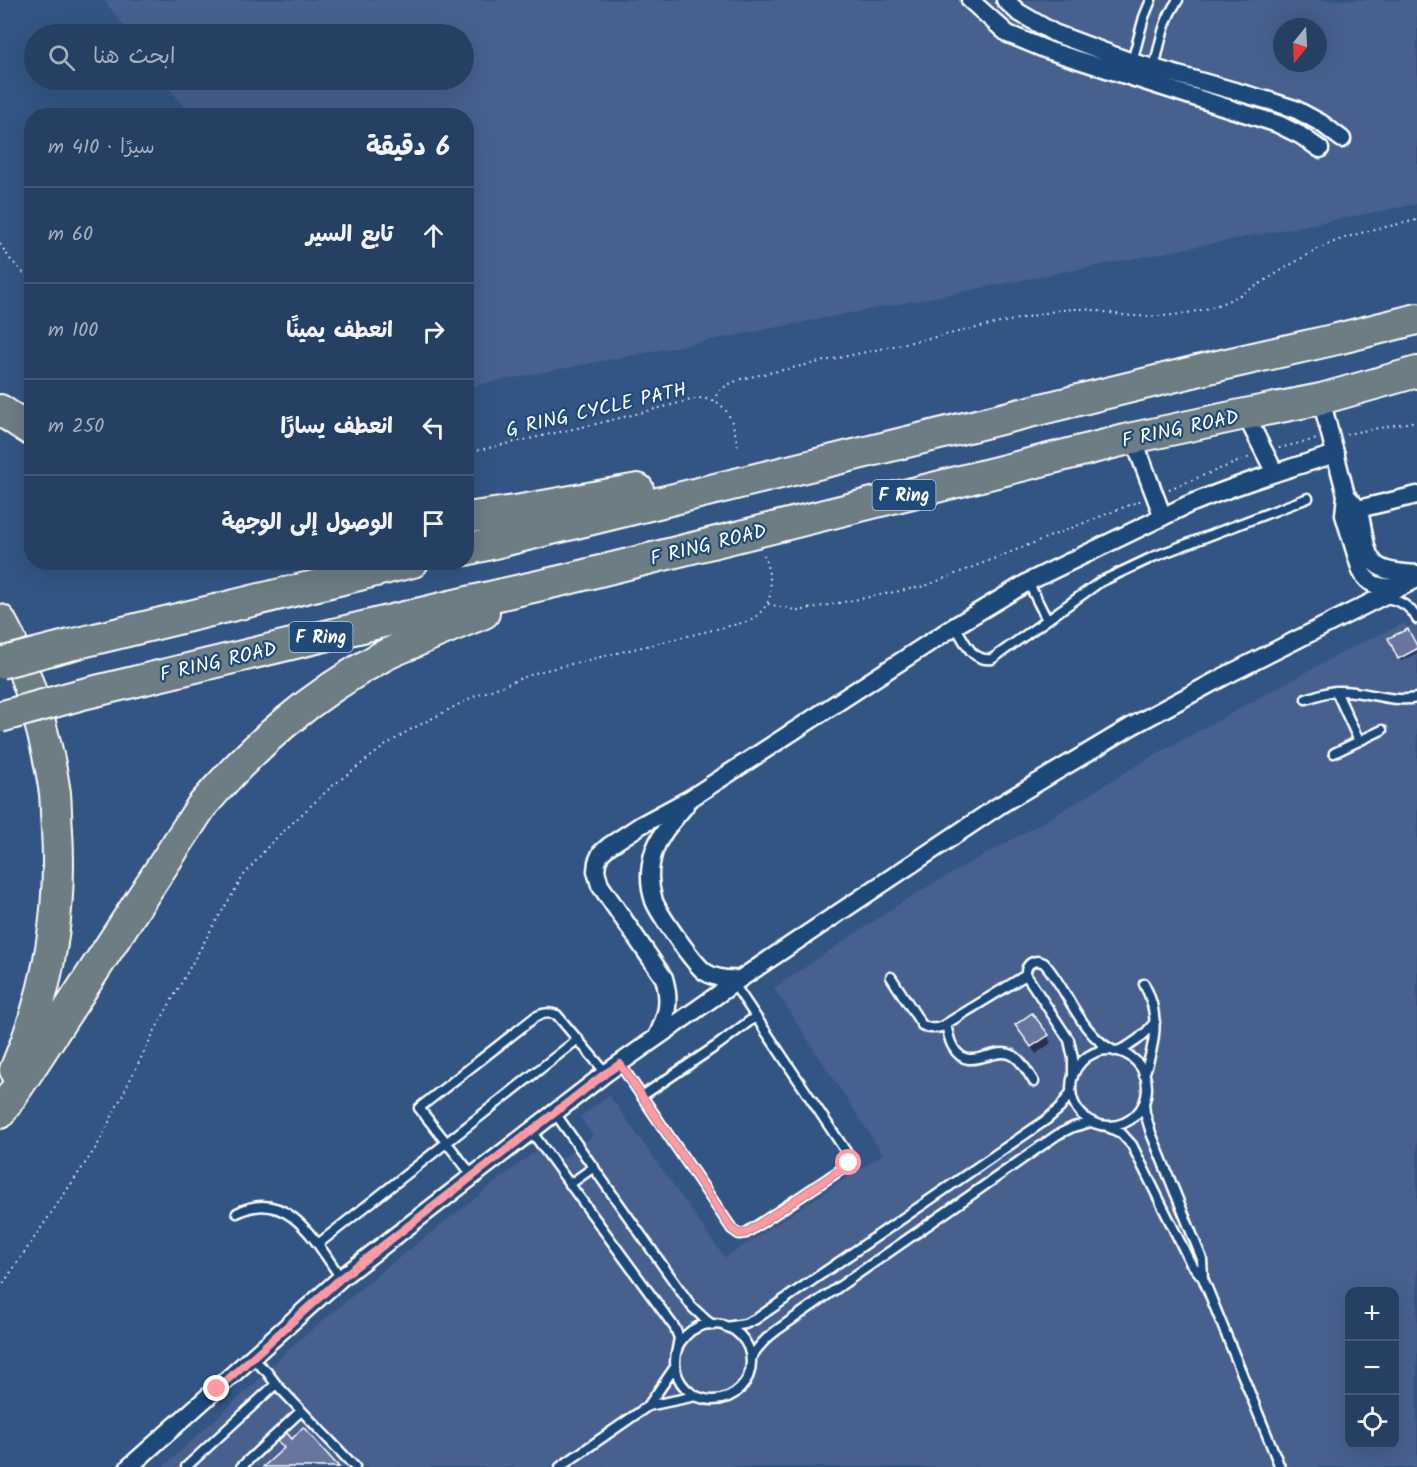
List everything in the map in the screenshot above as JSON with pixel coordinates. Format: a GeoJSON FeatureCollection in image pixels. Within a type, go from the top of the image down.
{"type":"FeatureCollection","features":[{"type":"Feature","properties":{"kind":"highway"},"geometry":{"type":"LineString","coordinates":[[474,548],[828,460],[1417,319]]}},
{"type":"Feature","properties":{"kind":"highway","name":"F RING ROAD"},"geometry":{"type":"LineString","coordinates":[[0,717],[79,695],[564,580],[1133,438],[1321,399],[1417,372]]}},
{"type":"Feature","properties":{"kind":"highway"},"geometry":{"type":"LineString","coordinates":[[0,410],[24,426]]}},
{"type":"Feature","properties":{"kind":"highway"},"geometry":{"type":"LineString","coordinates":[[474,517],[828,460]]}},
{"type":"Feature","properties":{"kind":"highway","name":"F Ring"},"geometry":{"type":"LineString","coordinates":[[0,663],[380,570]]}},
{"type":"Feature","properties":{"kind":"highway"},"geometry":{"type":"LineString","coordinates":[[0,1113],[201,807],[266,738],[303,707],[386,655],[564,580]]}},
{"type":"Feature","properties":{"kind":"highway"},"geometry":{"type":"LineString","coordinates":[[0,620],[28,681],[44,736],[55,794],[58,857],[55,924],[48,969],[32,1025],[0,1106]]}},
{"type":"Feature","properties":{"kind":"street"},"geometry":{"type":"LineString","coordinates":[[970,0],[1008,34],[1047,50],[1152,76],[1278,124],[1300,135],[1320,149]]}},
{"type":"Feature","properties":{"kind":"street"},"geometry":{"type":"LineString","coordinates":[[1005,0],[1018,12],[1054,33],[1131,69]]}},
{"type":"Feature","properties":{"kind":"street"},"geometry":{"type":"LineString","coordinates":[[1152,76],[1270,100],[1295,109],[1321,123],[1341,139]]}},
{"type":"Feature","properties":{"kind":"street"},"geometry":{"type":"LineString","coordinates":[[1321,399],[1346,495],[1344,515],[1361,571],[1371,584],[1398,588]]}},
{"type":"Feature","properties":{"kind":"street"},"geometry":{"type":"LineString","coordinates":[[1245,414],[1275,473]]}},
{"type":"Feature","properties":{"kind":"street"},"geometry":{"type":"LineString","coordinates":[[1133,438],[1163,517]]}},
{"type":"Feature","properties":{"kind":"street"},"geometry":{"type":"LineString","coordinates":[[656,1038],[667,1009],[668,994],[664,978],[600,885],[596,871],[597,862],[601,853],[609,846],[641,825],[691,798],[955,626],[1028,582],[1212,494],[1336,454]]}},
{"type":"Feature","properties":{"kind":"street"},"geometry":{"type":"LineString","coordinates":[[1346,495],[1358,509],[1366,548],[1376,564],[1388,571],[1417,574]]}},
{"type":"Feature","properties":{"kind":"street"},"geometry":{"type":"LineString","coordinates":[[1358,509],[1417,495]]}},
{"type":"Feature","properties":{"kind":"street"},"geometry":{"type":"LineString","coordinates":[[129,1467],[341,1278],[613,1069],[737,981],[1000,806],[1132,726],[1223,677],[1417,579]]}},
{"type":"Feature","properties":{"kind":"street"},"geometry":{"type":"LineString","coordinates":[[691,798],[656,843],[650,876],[654,898],[658,909],[695,962],[715,977],[737,981]]}},
{"type":"Feature","properties":{"kind":"lane"},"geometry":{"type":"LineString","coordinates":[[1131,69],[1144,17],[1151,0]]}},
{"type":"Feature","properties":{"kind":"lane"},"geometry":{"type":"LineString","coordinates":[[1152,76],[1166,21],[1178,0]]}},
{"type":"Feature","properties":{"kind":"lane"},"geometry":{"type":"LineString","coordinates":[[955,626],[973,655],[988,660],[1100,582],[1164,553],[1308,498]]}},
{"type":"Feature","properties":{"kind":"lane"},"geometry":{"type":"LineString","coordinates":[[1028,582],[1047,620]]}},
{"type":"Feature","properties":{"kind":"lane"},"geometry":{"type":"LineString","coordinates":[[1375,600],[1386,598],[1396,600],[1406,605],[1417,620]]}},
{"type":"Feature","properties":{"kind":"lane"},"geometry":{"type":"LineString","coordinates":[[1306,699],[1336,691],[1400,700],[1417,698]]}},
{"type":"Feature","properties":{"kind":"lane"},"geometry":{"type":"LineString","coordinates":[[1336,691],[1359,741]]}},
{"type":"Feature","properties":{"kind":"lane"},"geometry":{"type":"LineString","coordinates":[[1334,753],[1382,730]]}},
{"type":"Feature","properties":{"kind":"lane"},"geometry":{"type":"LineString","coordinates":[[1108,1127],[1126,1123],[1140,1111],[1147,1094],[1144,1075],[1134,1060],[1107,1047],[1092,1035],[1044,963],[1035,961],[1027,966],[1026,975],[1069,1040],[1073,1058],[1072,1101],[1083,1117],[1090,1122],[1121,1133],[1132,1145],[1191,1262],[1203,1278],[1280,1467]]}},
{"type":"Feature","properties":{"kind":"lane"},"geometry":{"type":"LineString","coordinates":[[891,977],[922,1025],[936,1029],[1026,975]]}},
{"type":"Feature","properties":{"kind":"lane"},"geometry":{"type":"LineString","coordinates":[[473,1176],[419,1108],[535,1017],[550,1013],[557,1015],[578,1039],[642,1096],[732,1229],[739,1234],[746,1233],[845,1167],[849,1163],[849,1156],[755,1017],[737,981]]}},
{"type":"Feature","properties":{"kind":"lane"},"geometry":{"type":"LineString","coordinates":[[1144,984],[1153,1003],[1155,1021],[1152,1049],[1144,1075]]}},
{"type":"Feature","properties":{"kind":"lane"},"geometry":{"type":"LineString","coordinates":[[642,1096],[755,1017]]}},
{"type":"Feature","properties":{"kind":"lane"},"geometry":{"type":"LineString","coordinates":[[1073,1075],[1077,1067],[1089,1055],[1127,1047],[1143,1036],[1155,1021]]}},
{"type":"Feature","properties":{"kind":"lane"},"geometry":{"type":"LineString","coordinates":[[946,1024],[951,1045],[958,1054],[973,1060],[998,1053],[1011,1054],[1016,1057],[1034,1082]]}},
{"type":"Feature","properties":{"kind":"lane"},"geometry":{"type":"LineString","coordinates":[[318,1245],[578,1039]]}},
{"type":"Feature","properties":{"kind":"lane"},"geometry":{"type":"LineString","coordinates":[[726,1327],[745,1324],[756,1319],[1046,1120],[1060,1108],[1071,1092]]}},
{"type":"Feature","properties":{"kind":"lane"},"geometry":{"type":"LineString","coordinates":[[1144,1103],[1150,1133],[1202,1259],[1203,1278]]}},
{"type":"Feature","properties":{"kind":"lane"},"geometry":{"type":"LineString","coordinates":[[555,1113],[692,1307],[706,1320],[734,1331],[745,1343],[751,1358],[749,1376],[731,1396],[713,1400],[704,1399],[688,1391],[677,1376],[675,1367],[678,1349],[688,1334],[713,1324]]}},
{"type":"Feature","properties":{"kind":"lane"},"geometry":{"type":"LineString","coordinates":[[751,1358],[758,1347],[777,1330],[1028,1155],[1065,1130],[1090,1122]]}},
{"type":"Feature","properties":{"kind":"lane"},"geometry":{"type":"LineString","coordinates":[[531,1131],[675,1328],[679,1338],[678,1349]]}},
{"type":"Feature","properties":{"kind":"lane"},"geometry":{"type":"LineString","coordinates":[[570,1184],[594,1167]]}},
{"type":"Feature","properties":{"kind":"lane"},"geometry":{"type":"LineString","coordinates":[[237,1213],[255,1206],[274,1208],[298,1220],[341,1278]]}},
{"type":"Feature","properties":{"kind":"lane"},"geometry":{"type":"LineString","coordinates":[[252,1358],[355,1467]]}},
{"type":"Feature","properties":{"kind":"lane"},"geometry":{"type":"LineString","coordinates":[[560,1467],[648,1406],[675,1367]]}},
{"type":"Feature","properties":{"kind":"lane"},"geometry":{"type":"LineString","coordinates":[[186,1467],[276,1384]]}},
{"type":"Feature","properties":{"kind":"lane"},"geometry":{"type":"LineString","coordinates":[[648,1406],[696,1396]]}},
{"type":"Feature","properties":{"kind":"lane"},"geometry":{"type":"LineString","coordinates":[[241,1467],[301,1411]]}},
{"type":"Feature","properties":{"kind":"path"},"geometry":{"type":"LineString","coordinates":[[713,400],[718,391],[741,379],[1044,313],[1079,309],[1149,316],[1202,310],[1242,295],[1315,250],[1360,234],[1417,220]]}},
{"type":"Feature","properties":{"kind":"path"},"geometry":{"type":"LineString","coordinates":[[0,244],[24,274]]}},
{"type":"Feature","properties":{"kind":"path","name":"G RING CYCLE PATH"},"geometry":{"type":"LineString","coordinates":[[474,451],[699,399],[713,400],[722,406],[734,427],[738,447]]}},
{"type":"Feature","properties":{"kind":"path"},"geometry":{"type":"LineString","coordinates":[[767,603],[798,611],[925,586],[1264,451],[1331,436],[1417,421]]}},
{"type":"Feature","properties":{"kind":"path"},"geometry":{"type":"LineString","coordinates":[[0,1288],[97,1146],[154,1032],[212,928],[244,874],[271,843],[331,787],[386,745],[408,731],[473,698],[538,672],[750,621],[761,613],[770,595],[770,576],[764,555]]}},
{"type":"Feature","properties":{"kind":"shaded area"},"geometry":{"type":"Polygon","coordinates":[[[104,0],[1417,0],[1417,204],[474,386],[474,108],[185,108],[171,90],[474,90],[474,24],[122,24],[104,0]]]}},
{"type":"Feature","properties":{"kind":"shaded area"},"geometry":{"type":"Polygon","coordinates":[[[1405,623],[1407,627],[1417,623],[1417,1467],[163,1467],[267,1372],[285,1352],[386,1268],[538,1149],[550,1167],[593,1136],[580,1117],[609,1095],[725,1258],[883,1154],[774,988],[913,895],[1052,817],[1149,758],[1356,645],[1405,623]]]}},
{"type":"Feature","properties":{"kind":"building"},"geometry":{"type":"Polygon","coordinates":[[[1408,629],[1417,649],[1398,659],[1388,638],[1408,629]]]}},
{"type":"Feature","properties":{"kind":"building"},"geometry":{"type":"Polygon","coordinates":[[[1032,1013],[1049,1035],[1031,1047],[1015,1025],[1032,1013]]]}},
{"type":"Feature","properties":{"kind":"building"},"geometry":{"type":"Polygon","coordinates":[[[303,1427],[339,1467],[263,1467],[284,1448],[277,1441],[287,1433],[292,1439],[303,1427]]]}},
{"type":"Feature","properties":{"kind":"route"},"geometry":{"type":"LineString","coordinates":[[217,1389],[341,1278],[620,1064],[732,1229],[739,1234],[746,1233],[849,1163]]}}]}
